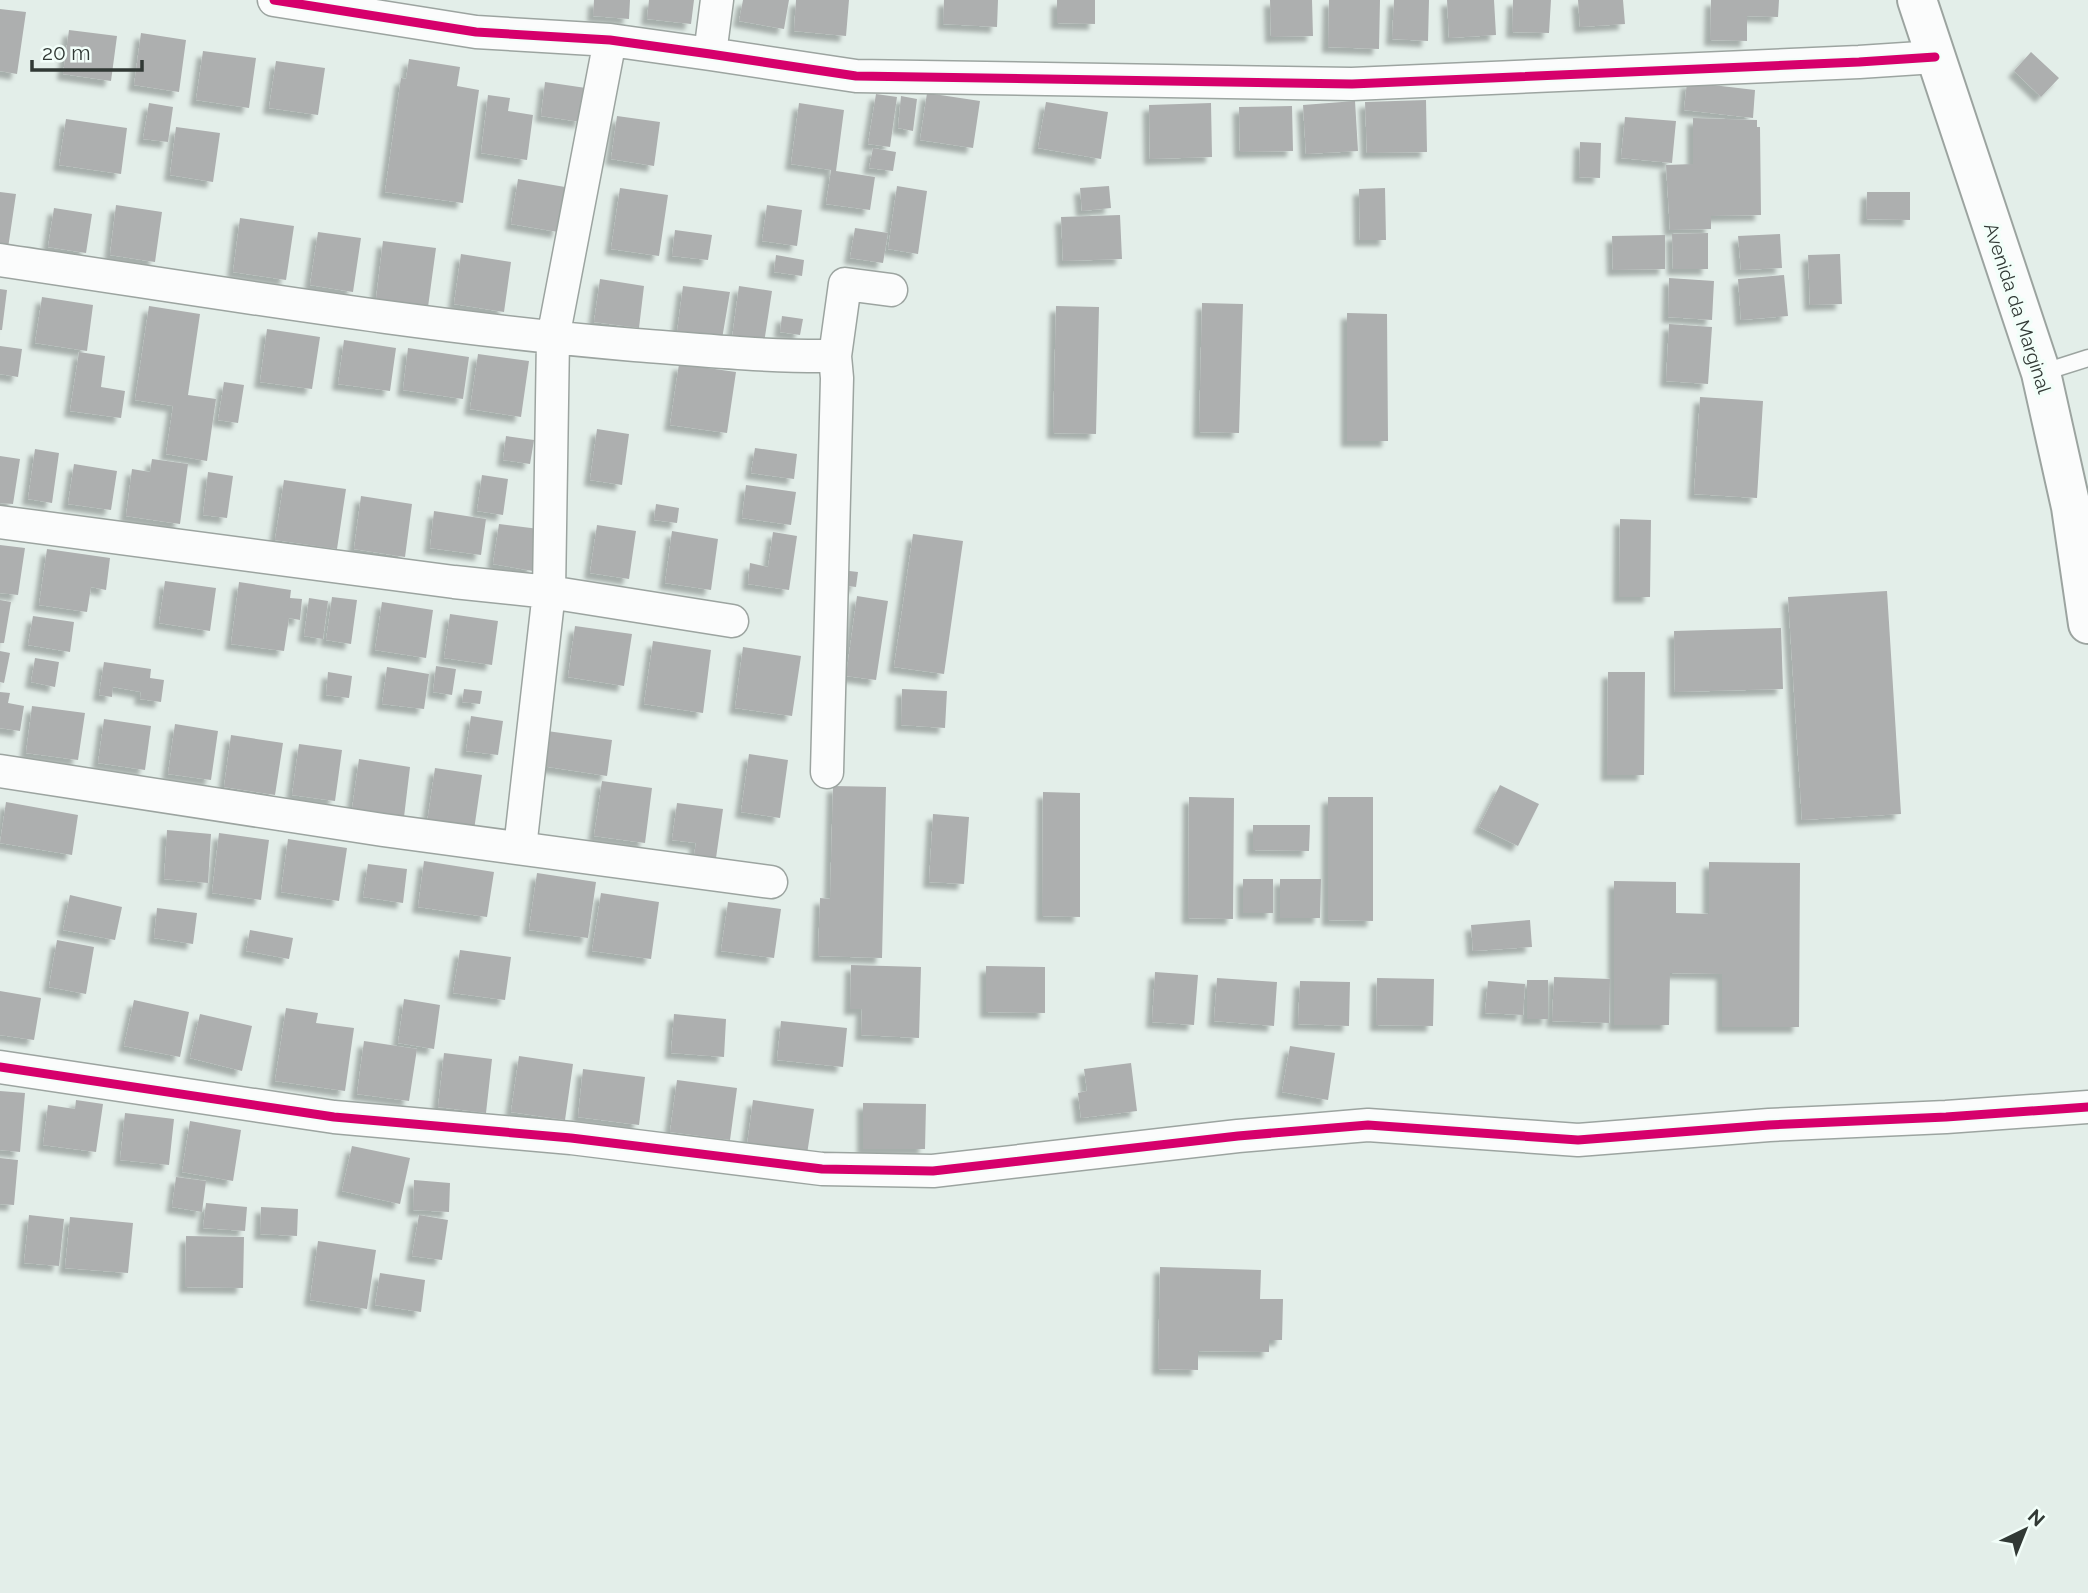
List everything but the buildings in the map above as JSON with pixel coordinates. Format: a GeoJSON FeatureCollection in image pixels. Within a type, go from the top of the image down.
{"type":"FeatureCollection","features":[{"type":"Feature","properties":{"kind":"main road","name":"Avenida da Marginal"},"geometry":{"type":"LineString","coordinates":[[1917,0],[2041,373],[2071,507],[2088,624]]}},
{"type":"Feature","properties":{"kind":"street"},"geometry":{"type":"LineString","coordinates":[[274,0],[476,32],[610,40],[856,76],[1352,84],[1936,57]]}},
{"type":"Feature","properties":{"kind":"street"},"geometry":{"type":"LineString","coordinates":[[710,54],[717,0]]}},
{"type":"Feature","properties":{"kind":"street"},"geometry":{"type":"LineString","coordinates":[[520,848],[549,592],[553,338],[610,40]]}},
{"type":"Feature","properties":{"kind":"street"},"geometry":{"type":"LineString","coordinates":[[0,260],[314,307],[553,338],[789,357],[835,356]]}},
{"type":"Feature","properties":{"kind":"street"},"geometry":{"type":"LineString","coordinates":[[827,772],[838,378],[835,356],[845,284],[891,290]]}},
{"type":"Feature","properties":{"kind":"street"},"geometry":{"type":"LineString","coordinates":[[0,522],[549,592],[732,621]]}},
{"type":"Feature","properties":{"kind":"street"},"geometry":{"type":"LineString","coordinates":[[0,771],[383,830],[771,882]]}},
{"type":"Feature","properties":{"kind":"street"},"geometry":{"type":"LineString","coordinates":[[0,1067],[334,1117],[571,1138],[822,1169],[933,1171],[1238,1136],[1368,1125],[1578,1140],[1769,1125],[2088,1107]]}},
{"type":"Feature","properties":{"kind":"lane"},"geometry":{"type":"LineString","coordinates":[[2041,373],[2088,358]]}},
{"type":"Feature","properties":{"kind":"cycle path"},"geometry":{"type":"LineString","coordinates":[[274,0],[476,32],[610,40],[856,76],[1352,84],[1935,57]]}},
{"type":"Feature","properties":{"kind":"cycle path"},"geometry":{"type":"LineString","coordinates":[[0,1067],[334,1117],[571,1138],[822,1169],[933,1171],[1238,1136],[1368,1125],[1578,1140],[1769,1125],[2088,1107]]}}]}
